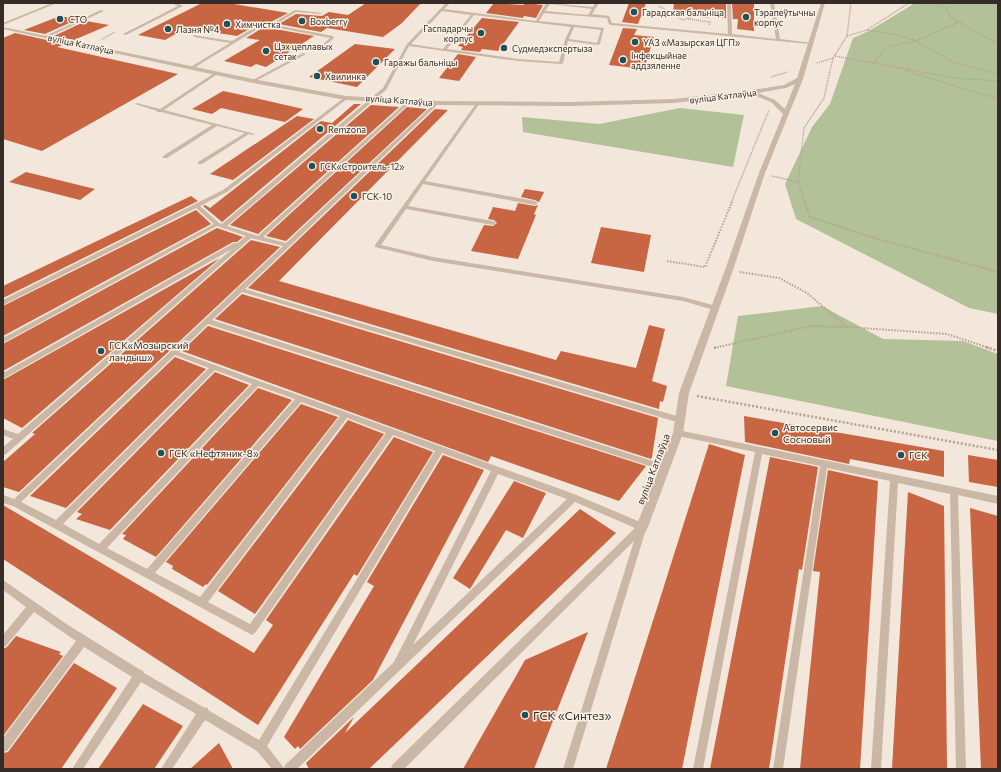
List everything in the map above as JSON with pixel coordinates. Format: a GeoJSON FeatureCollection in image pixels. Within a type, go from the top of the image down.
{"type":"FeatureCollection","features":[{"type":"Feature","properties":{"kind":"street","name":"вуліца Катлаўца"},"geometry":{"type":"LineString","coordinates":[[642,527],[678,433],[684,393],[698,352],[730,270],[762,174],[800,79],[822,3]]}},
{"type":"Feature","properties":{"kind":"street","name":"вуліца Катлаўца"},"geometry":{"type":"LineString","coordinates":[[3,28],[253,81],[346,98],[376,98],[437,103],[570,104],[674,102],[773,89],[786,86],[800,79]]}},
{"type":"Feature","properties":{"kind":"street"},"geometry":{"type":"LineString","coordinates":[[752,92],[773,101],[786,114]]}},
{"type":"Feature","properties":{"kind":"lane"},"geometry":{"type":"LineString","coordinates":[[3,24],[55,3]]}},
{"type":"Feature","properties":{"kind":"lane"},"geometry":{"type":"LineString","coordinates":[[125,34],[181,6],[173,3]]}},
{"type":"Feature","properties":{"kind":"lane"},"geometry":{"type":"LineString","coordinates":[[3,340],[220,225],[376,98],[385,89],[408,45],[448,3]]}},
{"type":"Feature","properties":{"kind":"lane"},"geometry":{"type":"LineString","coordinates":[[537,22],[549,3],[594,8]]}},
{"type":"Feature","properties":{"kind":"lane"},"geometry":{"type":"LineString","coordinates":[[590,15],[597,3]]}},
{"type":"Feature","properties":{"kind":"lane"},"geometry":{"type":"LineString","coordinates":[[772,3],[778,40]]}},
{"type":"Feature","properties":{"kind":"lane"},"geometry":{"type":"LineString","coordinates":[[730,4],[730,35]]}},
{"type":"Feature","properties":{"kind":"lane"},"geometry":{"type":"LineString","coordinates":[[441,10],[604,30],[598,44],[567,40]]}},
{"type":"Feature","properties":{"kind":"lane"},"geometry":{"type":"LineString","coordinates":[[45,37],[102,11]]}},
{"type":"Feature","properties":{"kind":"lane"},"geometry":{"type":"LineString","coordinates":[[271,26],[295,11],[320,13]]}},
{"type":"Feature","properties":{"kind":"lane"},"geometry":{"type":"LineString","coordinates":[[544,12],[608,17],[611,24],[810,43]]}},
{"type":"Feature","properties":{"kind":"lane"},"geometry":{"type":"LineString","coordinates":[[444,50],[472,14]]}},
{"type":"Feature","properties":{"kind":"lane"},"geometry":{"type":"LineString","coordinates":[[191,68],[263,24],[333,37],[321,48]]}},
{"type":"Feature","properties":{"kind":"lane"},"geometry":{"type":"LineString","coordinates":[[408,45],[518,60],[561,63],[567,40],[573,26]]}},
{"type":"Feature","properties":{"kind":"lane"},"geometry":{"type":"LineString","coordinates":[[194,36],[233,42]]}},
{"type":"Feature","properties":{"kind":"lane"},"geometry":{"type":"LineString","coordinates":[[253,81],[304,54]]}},
{"type":"Feature","properties":{"kind":"lane"},"geometry":{"type":"LineString","coordinates":[[160,111],[217,73]]}},
{"type":"Feature","properties":{"kind":"lane"},"geometry":{"type":"LineString","coordinates":[[3,303],[225,191],[346,98]]}},
{"type":"Feature","properties":{"kind":"lane"},"geometry":{"type":"LineString","coordinates":[[259,238],[411,100]]}},
{"type":"Feature","properties":{"kind":"lane"},"geometry":{"type":"LineString","coordinates":[[15,503],[239,289],[437,103]]}},
{"type":"Feature","properties":{"kind":"lane"},"geometry":{"type":"LineString","coordinates":[[478,103],[377,246],[432,259],[683,299],[714,308]]}},
{"type":"Feature","properties":{"kind":"lane"},"geometry":{"type":"LineString","coordinates":[[137,104],[253,134]]}},
{"type":"Feature","properties":{"kind":"lane"},"geometry":{"type":"LineString","coordinates":[[165,157],[215,125]]}},
{"type":"Feature","properties":{"kind":"lane"},"geometry":{"type":"LineString","coordinates":[[200,164],[248,132]]}},
{"type":"Feature","properties":{"kind":"lane"},"geometry":{"type":"LineString","coordinates":[[422,182],[535,203]]}},
{"type":"Feature","properties":{"kind":"lane"},"geometry":{"type":"LineString","coordinates":[[197,206],[220,225],[250,236],[286,245]]}},
{"type":"Feature","properties":{"kind":"lane"},"geometry":{"type":"LineString","coordinates":[[405,207],[493,223]]}},
{"type":"Feature","properties":{"kind":"lane"},"geometry":{"type":"LineString","coordinates":[[3,376],[250,236]]}},
{"type":"Feature","properties":{"kind":"lane"},"geometry":{"type":"LineString","coordinates":[[3,452],[250,236]]}},
{"type":"Feature","properties":{"kind":"lane"},"geometry":{"type":"LineString","coordinates":[[239,289],[680,420]]}},
{"type":"Feature","properties":{"kind":"lane"},"geometry":{"type":"LineString","coordinates":[[206,321],[665,468]]}},
{"type":"Feature","properties":{"kind":"lane"},"geometry":{"type":"LineString","coordinates":[[173,352],[574,498],[642,527]]}},
{"type":"Feature","properties":{"kind":"lane"},"geometry":{"type":"LineString","coordinates":[[56,525],[214,367]]}},
{"type":"Feature","properties":{"kind":"lane"},"geometry":{"type":"LineString","coordinates":[[101,548],[257,383]]}},
{"type":"Feature","properties":{"kind":"lane"},"geometry":{"type":"LineString","coordinates":[[148,574],[300,398]]}},
{"type":"Feature","properties":{"kind":"lane"},"geometry":{"type":"LineString","coordinates":[[202,602],[345,415]]}},
{"type":"Feature","properties":{"kind":"lane"},"geometry":{"type":"LineString","coordinates":[[3,432],[19,438]]}},
{"type":"Feature","properties":{"kind":"lane"},"geometry":{"type":"LineString","coordinates":[[3,498],[101,548],[252,630],[392,432]]}},
{"type":"Feature","properties":{"kind":"lane"},"geometry":{"type":"LineString","coordinates":[[678,433],[998,500]]}},
{"type":"Feature","properties":{"kind":"lane"},"geometry":{"type":"LineString","coordinates":[[261,747],[440,449]]}},
{"type":"Feature","properties":{"kind":"lane"},"geometry":{"type":"LineString","coordinates":[[698,769],[759,450]]}},
{"type":"Feature","properties":{"kind":"lane"},"geometry":{"type":"LineString","coordinates":[[778,769],[824,464]]}},
{"type":"Feature","properties":{"kind":"lane"},"geometry":{"type":"LineString","coordinates":[[397,666],[496,470]]}},
{"type":"Feature","properties":{"kind":"lane"},"geometry":{"type":"LineString","coordinates":[[876,769],[894,479]]}},
{"type":"Feature","properties":{"kind":"lane"},"geometry":{"type":"LineString","coordinates":[[954,491],[961,769]]}},
{"type":"Feature","properties":{"kind":"lane"},"geometry":{"type":"LineString","coordinates":[[289,769],[574,498]]}},
{"type":"Feature","properties":{"kind":"lane"},"geometry":{"type":"LineString","coordinates":[[396,769],[642,527]]}},
{"type":"Feature","properties":{"kind":"lane"},"geometry":{"type":"LineString","coordinates":[[568,769],[642,527]]}},
{"type":"Feature","properties":{"kind":"lane"},"geometry":{"type":"LineString","coordinates":[[3,584],[32,607],[83,640],[261,747],[278,769]]}},
{"type":"Feature","properties":{"kind":"lane"},"geometry":{"type":"LineString","coordinates":[[3,643],[32,607]]}},
{"type":"Feature","properties":{"kind":"lane"},"geometry":{"type":"LineString","coordinates":[[3,747],[83,640]]}},
{"type":"Feature","properties":{"kind":"lane"},"geometry":{"type":"LineString","coordinates":[[77,769],[140,674]]}},
{"type":"Feature","properties":{"kind":"lane"},"geometry":{"type":"LineString","coordinates":[[166,769],[204,712]]}},
{"type":"Feature","properties":{"kind":"path"},"geometry":{"type":"LineString","coordinates":[[851,3],[846,36],[834,57],[824,98],[804,128],[798,182],[810,217],[878,239],[998,272]]}},
{"type":"Feature","properties":{"kind":"path"},"geometry":{"type":"LineString","coordinates":[[846,36],[868,30],[909,3]]}},
{"type":"Feature","properties":{"kind":"path"},"geometry":{"type":"LineString","coordinates":[[937,3],[947,9],[950,17],[998,44]]}},
{"type":"Feature","properties":{"kind":"path"},"geometry":{"type":"LineString","coordinates":[[676,22],[697,17],[708,9],[729,11]]}},
{"type":"Feature","properties":{"kind":"path"},"geometry":{"type":"LineString","coordinates":[[874,64],[886,47],[916,41],[959,22]]}},
{"type":"Feature","properties":{"kind":"path"},"geometry":{"type":"LineString","coordinates":[[868,30],[898,35],[916,41],[953,62],[998,74]]}},
{"type":"Feature","properties":{"kind":"path"},"geometry":{"type":"LineString","coordinates":[[98,41],[105,42]]}},
{"type":"Feature","properties":{"kind":"path"},"geometry":{"type":"LineString","coordinates":[[764,79],[834,57],[954,78],[998,81]]}},
{"type":"Feature","properties":{"kind":"path"},"geometry":{"type":"LineString","coordinates":[[894,67],[998,99]]}},
{"type":"Feature","properties":{"kind":"path"},"geometry":{"type":"LineString","coordinates":[[772,77],[773,89]]}},
{"type":"Feature","properties":{"kind":"path"},"geometry":{"type":"LineString","coordinates":[[667,261],[705,267],[773,101]]}},
{"type":"Feature","properties":{"kind":"path"},"geometry":{"type":"LineString","coordinates":[[762,174],[798,182]]}},
{"type":"Feature","properties":{"kind":"path"},"geometry":{"type":"LineString","coordinates":[[730,270],[779,278],[807,293],[847,327]]}},
{"type":"Feature","properties":{"kind":"path"},"geometry":{"type":"LineString","coordinates":[[698,352],[810,326],[947,334],[998,351]]}},
{"type":"Feature","properties":{"kind":"path"},"geometry":{"type":"LineString","coordinates":[[684,393],[998,450]]}},
{"type":"Feature","properties":{"kind":"green space"},"geometry":{"type":"Polygon","coordinates":[[[915,3],[998,3],[998,314],[969,308],[796,219],[785,184],[812,127],[830,104],[853,38],[869,31],[915,3]]]}},
{"type":"Feature","properties":{"kind":"green space"},"geometry":{"type":"Polygon","coordinates":[[[680,108],[744,115],[733,167],[523,132],[522,117],[599,124],[680,108]]]}},
{"type":"Feature","properties":{"kind":"green space"},"geometry":{"type":"Polygon","coordinates":[[[822,306],[883,339],[963,341],[998,354],[998,441],[726,386],[738,316],[822,306]]]}},
{"type":"Feature","properties":{"kind":"building"},"geometry":{"type":"Polygon","coordinates":[[[202,3],[228,3],[288,13],[271,22],[261,22],[237,36],[186,28],[165,40],[138,35],[202,3]]]}},
{"type":"Feature","properties":{"kind":"building"},"geometry":{"type":"Polygon","coordinates":[[[366,3],[421,3],[402,23],[383,37],[327,28],[321,32],[279,24],[296,14],[322,16],[329,12],[348,15],[366,3]]]}},
{"type":"Feature","properties":{"kind":"building"},"geometry":{"type":"Polygon","coordinates":[[[494,3],[523,5],[525,3],[543,5],[536,18],[524,16],[523,18],[486,13],[494,3]]]}},
{"type":"Feature","properties":{"kind":"building","name":"Гарадская бальніца"},"geometry":{"type":"Polygon","coordinates":[[[629,3],[646,3],[638,24],[622,22],[629,3]]]}},
{"type":"Feature","properties":{"kind":"building"},"geometry":{"type":"Polygon","coordinates":[[[674,3],[726,3],[726,18],[709,16],[709,18],[673,13],[674,3]]]}},
{"type":"Feature","properties":{"kind":"building","name":"Тэрапеўтычны корпус"},"geometry":{"type":"Polygon","coordinates":[[[732,3],[754,3],[754,31],[737,29],[738,19],[733,19],[732,3]]]}},
{"type":"Feature","properties":{"kind":"building"},"geometry":{"type":"Polygon","coordinates":[[[60,16],[78,19],[45,34],[24,30],[60,16]]]}},
{"type":"Feature","properties":{"kind":"building"},"geometry":{"type":"Polygon","coordinates":[[[482,18],[519,22],[498,51],[482,49],[480,52],[461,50],[463,47],[458,46],[482,18]]]}},
{"type":"Feature","properties":{"kind":"building"},"geometry":{"type":"Polygon","coordinates":[[[86,21],[109,25],[74,40],[54,36],[86,21]]]}},
{"type":"Feature","properties":{"kind":"building","name":"Цэх цеплавых сетак"},"geometry":{"type":"Polygon","coordinates":[[[264,27],[314,36],[266,67],[256,64],[251,67],[224,61],[260,40],[246,38],[264,27]]]}},
{"type":"Feature","properties":{"kind":"building"},"geometry":{"type":"Polygon","coordinates":[[[623,28],[637,29],[634,35],[654,37],[644,69],[609,65],[623,28]]]}},
{"type":"Feature","properties":{"kind":"building"},"geometry":{"type":"Polygon","coordinates":[[[15,33],[65,44],[57,47],[178,74],[42,151],[3,139],[3,38],[15,33]]]}},
{"type":"Feature","properties":{"kind":"building"},"geometry":{"type":"Polygon","coordinates":[[[355,44],[395,49],[357,87],[309,77],[355,44]]]}},
{"type":"Feature","properties":{"kind":"building"},"geometry":{"type":"Polygon","coordinates":[[[458,54],[476,57],[459,81],[439,78],[458,54]]]}},
{"type":"Feature","properties":{"kind":"building"},"geometry":{"type":"Polygon","coordinates":[[[223,91],[303,109],[285,122],[221,108],[212,114],[192,109],[223,91]]]}},
{"type":"Feature","properties":{"kind":"building"},"geometry":{"type":"Polygon","coordinates":[[[354,104],[361,104],[222,222],[203,206],[205,205],[210,208],[321,121],[332,123],[354,104]]]}},
{"type":"Feature","properties":{"kind":"building"},"geometry":{"type":"Polygon","coordinates":[[[371,105],[399,107],[258,234],[230,225],[371,105]]]}},
{"type":"Feature","properties":{"kind":"building"},"geometry":{"type":"Polygon","coordinates":[[[407,107],[427,109],[286,241],[266,236],[407,107]]]}},
{"type":"Feature","properties":{"kind":"building","name":"ГСК-10"},"geometry":{"type":"Polygon","coordinates":[[[435,109],[448,110],[279,281],[556,360],[561,351],[636,368],[649,325],[665,329],[652,381],[667,386],[663,402],[660,401],[659,409],[248,288],[435,109]]]}},
{"type":"Feature","properties":{"kind":"building"},"geometry":{"type":"Polygon","coordinates":[[[297,116],[314,119],[233,180],[210,174],[297,116]]]}},
{"type":"Feature","properties":{"kind":"building"},"geometry":{"type":"Polygon","coordinates":[[[26,172],[95,189],[80,200],[9,182],[26,172]]]}},
{"type":"Feature","properties":{"kind":"building"},"geometry":{"type":"Polygon","coordinates":[[[525,189],[544,192],[539,202],[521,197],[525,189]]]}},
{"type":"Feature","properties":{"kind":"building"},"geometry":{"type":"Polygon","coordinates":[[[191,196],[198,201],[3,298],[3,286],[191,196]]]}},
{"type":"Feature","properties":{"kind":"building"},"geometry":{"type":"Polygon","coordinates":[[[518,203],[535,206],[538,205],[534,214],[536,215],[518,259],[471,251],[484,225],[493,226],[497,223],[494,220],[488,219],[493,207],[515,211],[518,203]]]}},
{"type":"Feature","properties":{"kind":"building"},"geometry":{"type":"Polygon","coordinates":[[[196,210],[211,224],[3,336],[3,306],[196,210]]]}},
{"type":"Feature","properties":{"kind":"building"},"geometry":{"type":"Polygon","coordinates":[[[601,227],[651,235],[644,272],[591,263],[601,227]]]}},
{"type":"Feature","properties":{"kind":"building"},"geometry":{"type":"Polygon","coordinates":[[[217,228],[243,237],[237,242],[233,242],[3,371],[3,344],[217,228]]]}},
{"type":"Feature","properties":{"kind":"building"},"geometry":{"type":"Polygon","coordinates":[[[251,240],[280,247],[19,492],[3,487],[3,462],[35,434],[32,433],[251,240]]]}},
{"type":"Feature","properties":{"kind":"building","name":"ГСК«Мозырский ландыш»"},"geometry":{"type":"Polygon","coordinates":[[[220,258],[22,428],[3,418],[3,380],[220,258]]]}},
{"type":"Feature","properties":{"kind":"building"},"geometry":{"type":"Polygon","coordinates":[[[242,294],[658,418],[652,457],[651,459],[215,319],[242,294]]]}},
{"type":"Feature","properties":{"kind":"building"},"geometry":{"type":"Polygon","coordinates":[[[208,326],[646,466],[619,501],[491,456],[488,462],[182,351],[208,326]]]}},
{"type":"Feature","properties":{"kind":"building"},"geometry":{"type":"Polygon","coordinates":[[[175,357],[206,369],[66,508],[30,496],[175,357]]]}},
{"type":"Feature","properties":{"kind":"building","name":"ГСК «Нефтяник-8»"},"geometry":{"type":"Polygon","coordinates":[[[215,372],[249,385],[110,530],[76,519],[82,514],[77,512],[215,372]]]}},
{"type":"Feature","properties":{"kind":"building"},"geometry":{"type":"Polygon","coordinates":[[[258,388],[292,400],[156,557],[123,539],[126,535],[122,534],[258,388]]]}},
{"type":"Feature","properties":{"kind":"building"},"geometry":{"type":"Polygon","coordinates":[[[301,404],[338,417],[207,585],[206,584],[203,587],[172,569],[173,566],[166,562],[301,404]]]}},
{"type":"Feature","properties":{"kind":"building","name":"ГСК"},"geometry":{"type":"Polygon","coordinates":[[[744,416],[944,451],[944,477],[850,459],[849,464],[745,442],[744,416]]]}},
{"type":"Feature","properties":{"kind":"building"},"geometry":{"type":"Polygon","coordinates":[[[348,420],[384,434],[255,614],[218,591],[348,420]]]}},
{"type":"Feature","properties":{"kind":"building"},"geometry":{"type":"Polygon","coordinates":[[[394,437],[433,452],[357,576],[354,574],[258,725],[3,559],[3,505],[254,653],[273,625],[266,620],[394,437]]]}},
{"type":"Feature","properties":{"kind":"building"},"geometry":{"type":"Polygon","coordinates":[[[709,444],[745,455],[682,769],[606,769],[709,444]]]}},
{"type":"Feature","properties":{"kind":"building"},"geometry":{"type":"Polygon","coordinates":[[[443,455],[484,470],[373,680],[300,749],[298,746],[295,749],[284,737],[374,586],[367,582],[443,455]]]}},
{"type":"Feature","properties":{"kind":"building"},"geometry":{"type":"Polygon","coordinates":[[[968,455],[998,460],[998,487],[969,482],[968,455]]]}},
{"type":"Feature","properties":{"kind":"building"},"geometry":{"type":"Polygon","coordinates":[[[770,457],[818,467],[802,570],[799,569],[769,769],[710,769],[770,457]]]}},
{"type":"Feature","properties":{"kind":"building"},"geometry":{"type":"Polygon","coordinates":[[[828,470],[878,481],[860,769],[800,769],[820,572],[813,571],[828,470]]]}},
{"type":"Feature","properties":{"kind":"building"},"geometry":{"type":"Polygon","coordinates":[[[514,481],[546,493],[523,538],[506,530],[470,589],[453,578],[514,481]]]}},
{"type":"Feature","properties":{"kind":"building"},"geometry":{"type":"Polygon","coordinates":[[[908,492],[944,506],[947,769],[892,769],[908,492]]]}},
{"type":"Feature","properties":{"kind":"building"},"geometry":{"type":"Polygon","coordinates":[[[970,508],[998,516],[998,769],[981,769],[970,508]]]}},
{"type":"Feature","properties":{"kind":"building"},"geometry":{"type":"Polygon","coordinates":[[[580,509],[616,533],[369,769],[309,769],[306,763],[354,717],[345,733],[580,509]]]}},
{"type":"Feature","properties":{"kind":"building","name":"ГСК «Синтез»"},"geometry":{"type":"Polygon","coordinates":[[[588,632],[534,769],[463,769],[525,660],[588,632]]]}},
{"type":"Feature","properties":{"kind":"building"},"geometry":{"type":"Polygon","coordinates":[[[16,636],[61,652],[59,654],[63,656],[3,736],[3,649],[7,647],[16,636]]]}},
{"type":"Feature","properties":{"kind":"building"},"geometry":{"type":"Polygon","coordinates":[[[74,663],[117,688],[61,769],[3,769],[3,753],[8,752],[74,663]]]}},
{"type":"Feature","properties":{"kind":"building"},"geometry":{"type":"Polygon","coordinates":[[[143,704],[183,726],[154,769],[98,769],[143,704]]]}},
{"type":"Feature","properties":{"kind":"building"},"geometry":{"type":"Polygon","coordinates":[[[219,743],[233,769],[190,769],[219,743]]]}},
{"type":"Feature","properties":{"kind":"place","name":"Гарадская бальніца"},"geometry":{"type":"Point","coordinates":[634,12]}},
{"type":"Feature","properties":{"kind":"place","name":"Тэрапеўтычны корпус"},"geometry":{"type":"Point","coordinates":[746,17]}},
{"type":"Feature","properties":{"kind":"place","name":"СТО"},"geometry":{"type":"Point","coordinates":[60,19]}},
{"type":"Feature","properties":{"kind":"place","name":"Boxberry"},"geometry":{"type":"Point","coordinates":[302,21]}},
{"type":"Feature","properties":{"kind":"place","name":"Химчистка"},"geometry":{"type":"Point","coordinates":[227,24]}},
{"type":"Feature","properties":{"kind":"place","name":"Лазня №4"},"geometry":{"type":"Point","coordinates":[168,29]}},
{"type":"Feature","properties":{"kind":"place","name":"Гаспадарчы корпус"},"geometry":{"type":"Point","coordinates":[481,33]}},
{"type":"Feature","properties":{"kind":"place","name":"УАЗ «Мазырская ЦГП»"},"geometry":{"type":"Point","coordinates":[635,42]}},
{"type":"Feature","properties":{"kind":"place","name":"Судмедэкспертыза"},"geometry":{"type":"Point","coordinates":[504,48]}},
{"type":"Feature","properties":{"kind":"place","name":"Цэх цеплавых сетак"},"geometry":{"type":"Point","coordinates":[266,51]}},
{"type":"Feature","properties":{"kind":"place","name":"Інфекцыйнае аддзяленне"},"geometry":{"type":"Point","coordinates":[623,60]}},
{"type":"Feature","properties":{"kind":"place","name":"Гаражы бальніцы"},"geometry":{"type":"Point","coordinates":[376,62]}},
{"type":"Feature","properties":{"kind":"place","name":"Хвилинка"},"geometry":{"type":"Point","coordinates":[317,76]}},
{"type":"Feature","properties":{"kind":"place","name":"Remzona"},"geometry":{"type":"Point","coordinates":[320,129]}},
{"type":"Feature","properties":{"kind":"place","name":"ГСК«Строитель-12»"},"geometry":{"type":"Point","coordinates":[312,166]}},
{"type":"Feature","properties":{"kind":"place","name":"ГСК-10"},"geometry":{"type":"Point","coordinates":[354,196]}},
{"type":"Feature","properties":{"kind":"place","name":"ГСК«Мозырский ландыш»"},"geometry":{"type":"Point","coordinates":[101,351]}},
{"type":"Feature","properties":{"kind":"place","name":"Автосервис Сосновый"},"geometry":{"type":"Point","coordinates":[775,433]}},
{"type":"Feature","properties":{"kind":"place","name":"ГСК «Нефтяник-8»"},"geometry":{"type":"Point","coordinates":[161,453]}},
{"type":"Feature","properties":{"kind":"place","name":"ГСК"},"geometry":{"type":"Point","coordinates":[901,455]}},
{"type":"Feature","properties":{"kind":"place","name":"ГСК «Синтез»"},"geometry":{"type":"Point","coordinates":[525,715]}}]}
